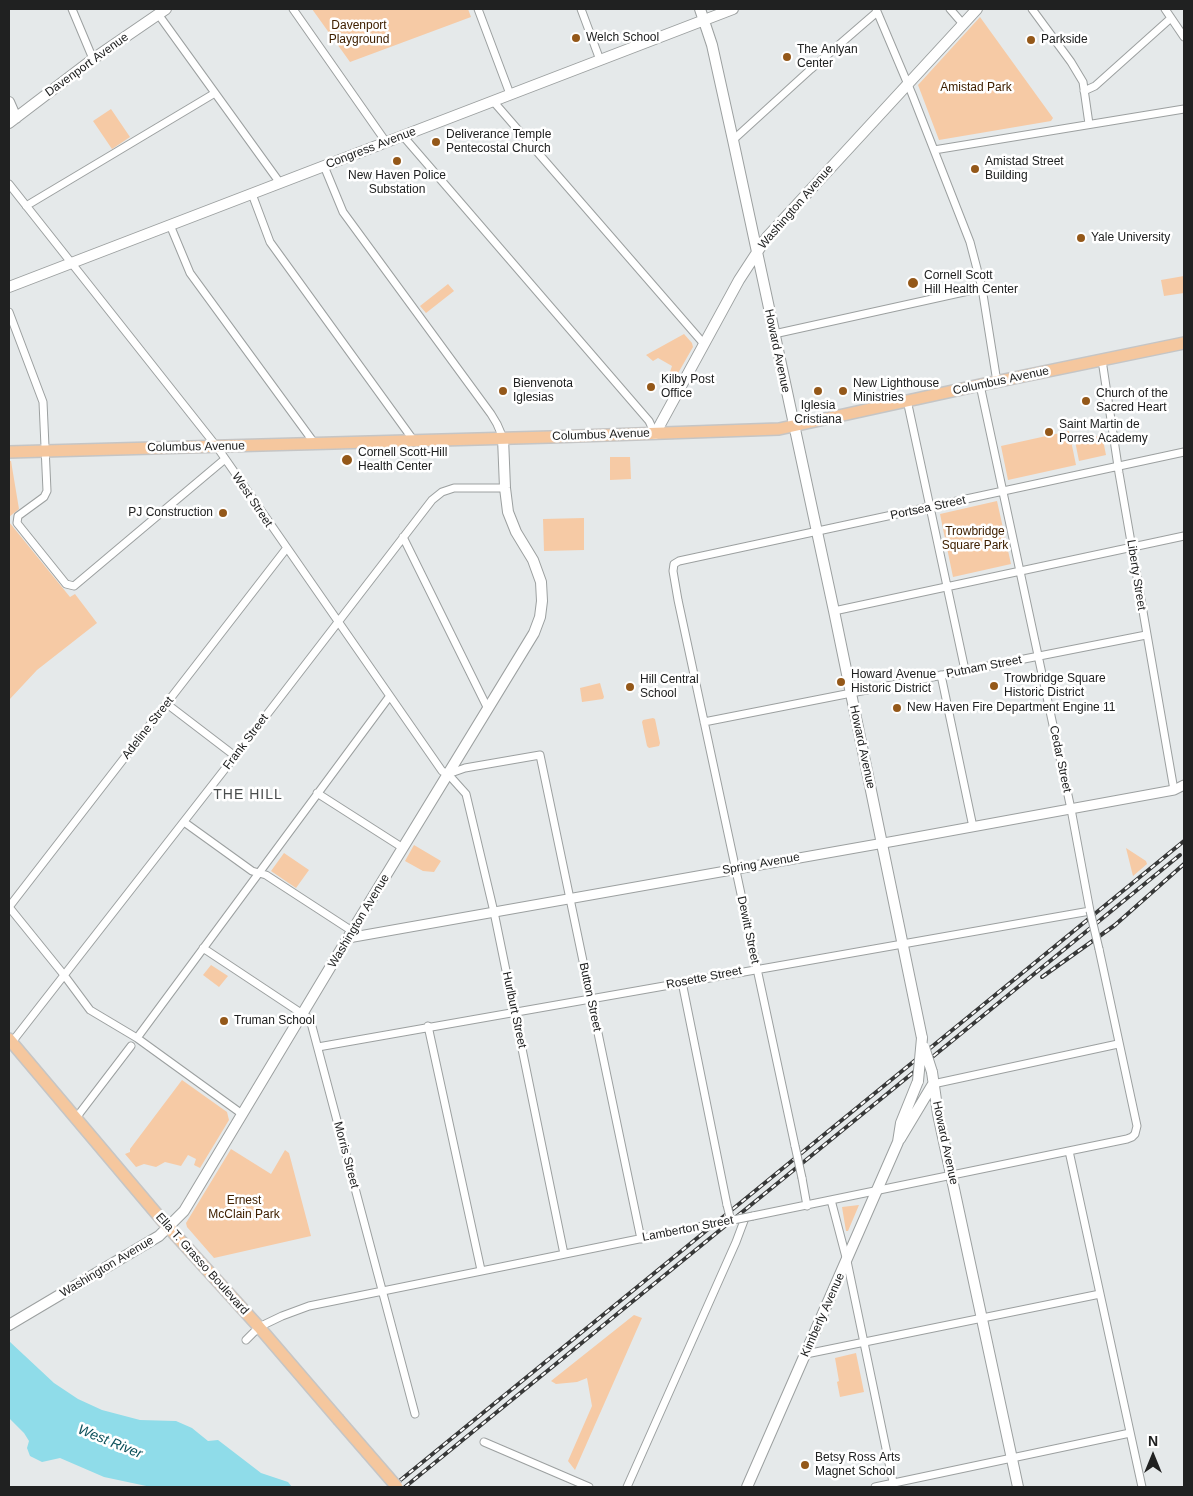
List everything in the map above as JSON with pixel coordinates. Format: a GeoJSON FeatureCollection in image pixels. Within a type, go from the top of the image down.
{"type":"FeatureCollection","features":[{"type":"Feature","properties":{"kind":"main road","name":"Howard Avenue"},"geometry":{"type":"LineString","coordinates":[[700,9],[733,140],[834,611],[922,1038],[932,1072],[952,1176],[1018,1487]]}},
{"type":"Feature","properties":{"kind":"main road","name":"Congress Avenue"},"geometry":{"type":"LineString","coordinates":[[9,287],[733,9]]}},
{"type":"Feature","properties":{"kind":"main road","name":"Washington Avenue"},"geometry":{"type":"LineString","coordinates":[[655,434],[739,280],[767,237],[977,9]]}},
{"type":"Feature","properties":{"kind":"main road","name":"Davenport Avenue"},"geometry":{"type":"LineString","coordinates":[[12,121],[93,59],[162,11]]}},
{"type":"Feature","properties":{"kind":"main road"},"geometry":{"type":"LineString","coordinates":[[9,102],[12,121]]}},
{"type":"Feature","properties":{"kind":"main road","name":"Columbus Avenue"},"geometry":{"type":"LineString","coordinates":[[9,452],[779,429],[907,400],[1184,343]]}},
{"type":"Feature","properties":{"kind":"main road","name":"Washington Avenue"},"geometry":{"type":"LineString","coordinates":[[12,1323],[159,1236],[189,1204],[350,934],[534,633],[540,617],[542,600],[541,582],[533,560],[511,522],[508,512],[502,438]]}},
{"type":"Feature","properties":{"kind":"main road"},"geometry":{"type":"LineString","coordinates":[[898,1142],[901,1123],[918,1081],[922,1038]]}},
{"type":"Feature","properties":{"kind":"main road","name":"Ella T. Grasso Boulevard"},"geometry":{"type":"LineString","coordinates":[[10,1041],[168,1227],[259,1327],[397,1487]]}},
{"type":"Feature","properties":{"kind":"main road"},"geometry":{"type":"LineString","coordinates":[[898,1142],[933,1084]]}},
{"type":"Feature","properties":{"kind":"main road","name":"Kimberly Avenue"},"geometry":{"type":"LineString","coordinates":[[747,1487],[898,1142]]}},
{"type":"Feature","properties":{"kind":"street"},"geometry":{"type":"LineString","coordinates":[[72,9],[93,59]]}},
{"type":"Feature","properties":{"kind":"street"},"geometry":{"type":"LineString","coordinates":[[293,9],[386,142]]}},
{"type":"Feature","properties":{"kind":"street"},"geometry":{"type":"LineString","coordinates":[[478,9],[510,94]]}},
{"type":"Feature","properties":{"kind":"street"},"geometry":{"type":"LineString","coordinates":[[581,9],[600,60]]}},
{"type":"Feature","properties":{"kind":"street"},"geometry":{"type":"LineString","coordinates":[[950,9],[963,24]]}},
{"type":"Feature","properties":{"kind":"street"},"geometry":{"type":"LineString","coordinates":[[1032,9],[1071,62],[1083,82],[1089,124]]}},
{"type":"Feature","properties":{"kind":"street"},"geometry":{"type":"LineString","coordinates":[[1165,9],[1184,37]]}},
{"type":"Feature","properties":{"kind":"street"},"geometry":{"type":"LineString","coordinates":[[733,140],[877,10],[970,242],[982,288],[997,382]]}},
{"type":"Feature","properties":{"kind":"street"},"geometry":{"type":"LineString","coordinates":[[162,11],[214,93],[280,183]]}},
{"type":"Feature","properties":{"kind":"street"},"geometry":{"type":"LineString","coordinates":[[1084,90],[1095,86],[1171,18]]}},
{"type":"Feature","properties":{"kind":"street"},"geometry":{"type":"LineString","coordinates":[[26,206],[214,93]]}},
{"type":"Feature","properties":{"kind":"street"},"geometry":{"type":"LineString","coordinates":[[493,101],[704,344]]}},
{"type":"Feature","properties":{"kind":"street"},"geometry":{"type":"LineString","coordinates":[[934,150],[1184,108]]}},
{"type":"Feature","properties":{"kind":"street"},"geometry":{"type":"LineString","coordinates":[[403,136],[648,421],[655,434]]}},
{"type":"Feature","properties":{"kind":"street"},"geometry":{"type":"LineString","coordinates":[[324,166],[343,212],[490,414],[497,424],[502,438]]}},
{"type":"Feature","properties":{"kind":"street","name":"West Street"},"geometry":{"type":"LineString","coordinates":[[9,184],[217,447],[389,697],[442,771],[448,774]]}},
{"type":"Feature","properties":{"kind":"street"},"geometry":{"type":"LineString","coordinates":[[252,194],[270,242],[414,441]]}},
{"type":"Feature","properties":{"kind":"street"},"geometry":{"type":"LineString","coordinates":[[170,225],[190,273],[315,444]]}},
{"type":"Feature","properties":{"kind":"street"},"geometry":{"type":"LineString","coordinates":[[774,334],[982,288]]}},
{"type":"Feature","properties":{"kind":"street"},"geometry":{"type":"LineString","coordinates":[[9,312],[43,402],[47,491],[44,497],[18,516],[17,523],[66,584],[74,586],[225,460]]}},
{"type":"Feature","properties":{"kind":"street","name":"Liberty Street"},"geometry":{"type":"LineString","coordinates":[[1102,360],[1146,636],[1174,790]]}},
{"type":"Feature","properties":{"kind":"street","name":"Cedar Street"},"geometry":{"type":"LineString","coordinates":[[980,385],[1070,808],[1089,910],[1137,1126],[1135,1134]]}},
{"type":"Feature","properties":{"kind":"street"},"geometry":{"type":"LineString","coordinates":[[907,400],[965,670]]}},
{"type":"Feature","properties":{"kind":"street","name":"Portsea Street"},"geometry":{"type":"LineString","coordinates":[[673,567],[679,561],[1184,452]]}},
{"type":"Feature","properties":{"kind":"street","name":"Frank Street"},"geometry":{"type":"LineString","coordinates":[[10,1041],[184,822],[432,500],[446,490],[459,488],[505,488]]}},
{"type":"Feature","properties":{"kind":"street"},"geometry":{"type":"LineString","coordinates":[[834,611],[1184,536]]}},
{"type":"Feature","properties":{"kind":"street"},"geometry":{"type":"LineString","coordinates":[[403,537],[488,709]]}},
{"type":"Feature","properties":{"kind":"street","name":"Adeline Street"},"geometry":{"type":"LineString","coordinates":[[9,907],[286,549]]}},
{"type":"Feature","properties":{"kind":"street","name":"Dewitt Street"},"geometry":{"type":"LineString","coordinates":[[673,567],[807,1206]]}},
{"type":"Feature","properties":{"kind":"street","name":"Putnam Street"},"geometry":{"type":"LineString","coordinates":[[704,722],[1146,636]]}},
{"type":"Feature","properties":{"kind":"street"},"geometry":{"type":"LineString","coordinates":[[941,675],[973,826]]}},
{"type":"Feature","properties":{"kind":"street"},"geometry":{"type":"LineString","coordinates":[[137,1038],[389,697]]}},
{"type":"Feature","properties":{"kind":"street"},"geometry":{"type":"LineString","coordinates":[[167,704],[235,756]]}},
{"type":"Feature","properties":{"kind":"street","name":"Button Street"},"geometry":{"type":"LineString","coordinates":[[448,774],[465,768],[540,755],[641,1239]]}},
{"type":"Feature","properties":{"kind":"street","name":"Hurlburt Street"},"geometry":{"type":"LineString","coordinates":[[448,774],[466,794],[494,912],[564,1254]]}},
{"type":"Feature","properties":{"kind":"street","name":"Spring Avenue"},"geometry":{"type":"LineString","coordinates":[[350,934],[494,912],[881,844],[1174,790],[1184,785]]}},
{"type":"Feature","properties":{"kind":"street"},"geometry":{"type":"LineString","coordinates":[[317,793],[403,848]]}},
{"type":"Feature","properties":{"kind":"street"},"geometry":{"type":"LineString","coordinates":[[184,822],[252,871],[260,873],[350,934]]}},
{"type":"Feature","properties":{"kind":"street"},"geometry":{"type":"LineString","coordinates":[[9,907],[64,974],[90,1010],[137,1038],[242,1114]]}},
{"type":"Feature","properties":{"kind":"street","name":"Rosette Street"},"geometry":{"type":"LineString","coordinates":[[318,1046],[1089,910]]}},
{"type":"Feature","properties":{"kind":"street","name":"Morris Street"},"geometry":{"type":"LineString","coordinates":[[203,948],[310,1019],[415,1414]]}},
{"type":"Feature","properties":{"kind":"street"},"geometry":{"type":"LineString","coordinates":[[682,982],[731,1221]]}},
{"type":"Feature","properties":{"kind":"street"},"geometry":{"type":"LineString","coordinates":[[428,1026],[481,1270]]}},
{"type":"Feature","properties":{"kind":"street"},"geometry":{"type":"LineString","coordinates":[[933,1084],[1118,1044]]}},
{"type":"Feature","properties":{"kind":"street"},"geometry":{"type":"LineString","coordinates":[[76,1118],[131,1046]]}},
{"type":"Feature","properties":{"kind":"street","name":"Lamberton Street"},"geometry":{"type":"LineString","coordinates":[[246,1340],[259,1327],[309,1306],[698,1227],[731,1221],[744,1221],[754,1216],[1127,1139],[1135,1134]]}},
{"type":"Feature","properties":{"kind":"street"},"geometry":{"type":"LineString","coordinates":[[1070,1151],[1142,1487]]}},
{"type":"Feature","properties":{"kind":"street"},"geometry":{"type":"LineString","coordinates":[[831,1200],[847,1260],[894,1485]]}},
{"type":"Feature","properties":{"kind":"street"},"geometry":{"type":"LineString","coordinates":[[627,1487],[744,1221]]}},
{"type":"Feature","properties":{"kind":"street"},"geometry":{"type":"LineString","coordinates":[[806,1354],[1100,1294]]}},
{"type":"Feature","properties":{"kind":"street"},"geometry":{"type":"LineString","coordinates":[[875,1487],[894,1485],[1130,1433]]}},
{"type":"Feature","properties":{"kind":"street"},"geometry":{"type":"LineString","coordinates":[[484,1442],[589,1487]]}},
{"type":"Feature","properties":{"kind":"green space","name":"Davenport Playground"},"geometry":{"type":"Polygon","coordinates":[[[312,9],[468,9],[471,17],[350,62],[312,9]]]}},
{"type":"Feature","properties":{"kind":"green space","name":"Amistad Park"},"geometry":{"type":"Polygon","coordinates":[[[980,17],[1053,118],[1051,121],[939,140],[918,85],[980,17]]]}},
{"type":"Feature","properties":{"kind":"green space"},"geometry":{"type":"Polygon","coordinates":[[[111,109],[130,137],[112,149],[93,121],[111,109]]]}},
{"type":"Feature","properties":{"kind":"green space"},"geometry":{"type":"Polygon","coordinates":[[[1184,276],[1184,293],[1164,296],[1161,280],[1184,276]]]}},
{"type":"Feature","properties":{"kind":"green space"},"geometry":{"type":"Polygon","coordinates":[[[448,284],[454,291],[426,313],[420,306],[448,284]]]}},
{"type":"Feature","properties":{"kind":"green space"},"geometry":{"type":"Polygon","coordinates":[[[684,334],[693,347],[677,375],[670,372],[672,366],[658,358],[653,361],[646,355],[684,334]]]}},
{"type":"Feature","properties":{"kind":"green space"},"geometry":{"type":"Polygon","coordinates":[[[1069,431],[1076,465],[1008,480],[1001,446],[1069,431]]]}},
{"type":"Feature","properties":{"kind":"green space"},"geometry":{"type":"Polygon","coordinates":[[[1102,435],[1106,455],[1079,461],[1075,441],[1102,435]]]}},
{"type":"Feature","properties":{"kind":"green space"},"geometry":{"type":"Polygon","coordinates":[[[610,457],[630,457],[631,479],[610,480],[610,457]]]}},
{"type":"Feature","properties":{"kind":"green space"},"geometry":{"type":"Polygon","coordinates":[[[9,461],[11,461],[19,509],[9,517],[9,461]]]}},
{"type":"Feature","properties":{"kind":"green space","name":"Trowbridge Square Park"},"geometry":{"type":"Polygon","coordinates":[[[997,501],[1011,564],[953,577],[940,514],[997,501]]]}},
{"type":"Feature","properties":{"kind":"green space"},"geometry":{"type":"Polygon","coordinates":[[[584,518],[584,550],[544,551],[543,519],[584,518]]]}},
{"type":"Feature","properties":{"kind":"green space"},"geometry":{"type":"Polygon","coordinates":[[[9,522],[70,597],[75,594],[97,623],[37,670],[9,700],[9,522]]]}},
{"type":"Feature","properties":{"kind":"green space"},"geometry":{"type":"Polygon","coordinates":[[[600,683],[603,699],[582,702],[580,688],[600,683]]]}},
{"type":"Feature","properties":{"kind":"green space"},"geometry":{"type":"Polygon","coordinates":[[[655,719],[660,743],[659,746],[649,748],[642,722],[643,720],[655,719]]]}},
{"type":"Feature","properties":{"kind":"green space"},"geometry":{"type":"Polygon","coordinates":[[[414,845],[441,861],[434,872],[423,871],[405,861],[414,845]]]}},
{"type":"Feature","properties":{"kind":"green space"},"geometry":{"type":"Polygon","coordinates":[[[1126,848],[1146,861],[1147,864],[1133,876],[1126,848]]]}},
{"type":"Feature","properties":{"kind":"green space"},"geometry":{"type":"Polygon","coordinates":[[[284,853],[309,870],[296,888],[271,871],[284,853]]]}},
{"type":"Feature","properties":{"kind":"green space"},"geometry":{"type":"Polygon","coordinates":[[[211,965],[228,976],[219,987],[203,975],[211,965]]]}},
{"type":"Feature","properties":{"kind":"green space"},"geometry":{"type":"Polygon","coordinates":[[[182,1080],[227,1112],[229,1120],[200,1168],[194,1165],[196,1159],[188,1155],[181,1166],[165,1162],[156,1167],[144,1164],[136,1167],[125,1154],[130,1152],[130,1149],[182,1080]]]}},
{"type":"Feature","properties":{"kind":"green space","name":"Ernest McClain Park"},"geometry":{"type":"Polygon","coordinates":[[[231,1149],[271,1174],[285,1150],[289,1153],[311,1236],[214,1258],[187,1227],[186,1223],[231,1149]]]}},
{"type":"Feature","properties":{"kind":"green space"},"geometry":{"type":"Polygon","coordinates":[[[859,1205],[848,1231],[846,1231],[842,1207],[859,1205]]]}},
{"type":"Feature","properties":{"kind":"green space"},"geometry":{"type":"Polygon","coordinates":[[[634,1315],[642,1318],[575,1470],[568,1461],[592,1406],[587,1378],[577,1382],[556,1384],[551,1381],[634,1315]]]}},
{"type":"Feature","properties":{"kind":"green space"},"geometry":{"type":"Polygon","coordinates":[[[856,1353],[864,1392],[840,1397],[835,1358],[856,1353]]]}},
{"type":"Feature","properties":{"kind":"water","name":"West River"},"geometry":{"type":"Polygon","coordinates":[[[9,1341],[54,1383],[78,1399],[102,1410],[140,1420],[176,1421],[192,1428],[208,1441],[218,1440],[261,1473],[288,1482],[292,1487],[151,1487],[104,1477],[60,1458],[42,1462],[30,1456],[27,1448],[29,1441],[9,1418],[9,1341]]]}},
{"type":"Feature","properties":{"kind":"railway"},"geometry":{"type":"LineString","coordinates":[[392,1487],[1184,841]]}},
{"type":"Feature","properties":{"kind":"railway"},"geometry":{"type":"LineString","coordinates":[[405,1487],[1180,855]]}},
{"type":"Feature","properties":{"kind":"railway"},"geometry":{"type":"LineString","coordinates":[[1042,977],[1115,925],[1184,864]]}},
{"type":"Feature","properties":{"kind":"place","name":"Welch School"},"geometry":{"type":"Point","coordinates":[576,38]}},
{"type":"Feature","properties":{"kind":"place","name":"Parkside"},"geometry":{"type":"Point","coordinates":[1031,40]}},
{"type":"Feature","properties":{"kind":"place","name":"The Anlyan Center"},"geometry":{"type":"Point","coordinates":[787,57]}},
{"type":"Feature","properties":{"kind":"place","name":"Deliverance Temple Pentecostal Church"},"geometry":{"type":"Point","coordinates":[436,142]}},
{"type":"Feature","properties":{"kind":"place","name":"New Haven Police Substation"},"geometry":{"type":"Point","coordinates":[397,161]}},
{"type":"Feature","properties":{"kind":"place","name":"Amistad Street Building"},"geometry":{"type":"Point","coordinates":[975,169]}},
{"type":"Feature","properties":{"kind":"place","name":"Yale University"},"geometry":{"type":"Point","coordinates":[1081,238]}},
{"type":"Feature","properties":{"kind":"place","name":"Cornell Scott Hill Health Center"},"geometry":{"type":"Point","coordinates":[913,283]}},
{"type":"Feature","properties":{"kind":"place","name":"Kilby Post Office"},"geometry":{"type":"Point","coordinates":[651,387]}},
{"type":"Feature","properties":{"kind":"place","name":"Bienvenota Iglesias"},"geometry":{"type":"Point","coordinates":[503,391]}},
{"type":"Feature","properties":{"kind":"place","name":"Iglesia Cristiana"},"geometry":{"type":"Point","coordinates":[818,391]}},
{"type":"Feature","properties":{"kind":"place","name":"New Lighthouse Ministries"},"geometry":{"type":"Point","coordinates":[843,391]}},
{"type":"Feature","properties":{"kind":"place","name":"Church of the Sacred Heart"},"geometry":{"type":"Point","coordinates":[1086,401]}},
{"type":"Feature","properties":{"kind":"place","name":"Saint Martin de Porres Academy"},"geometry":{"type":"Point","coordinates":[1049,432]}},
{"type":"Feature","properties":{"kind":"place","name":"Cornell Scott-Hill Health Center"},"geometry":{"type":"Point","coordinates":[347,460]}},
{"type":"Feature","properties":{"kind":"place","name":"PJ Construction"},"geometry":{"type":"Point","coordinates":[223,513]}},
{"type":"Feature","properties":{"kind":"place","name":"Howard Avenue Historic District"},"geometry":{"type":"Point","coordinates":[841,682]}},
{"type":"Feature","properties":{"kind":"place","name":"Trowbridge Square Historic District"},"geometry":{"type":"Point","coordinates":[994,686]}},
{"type":"Feature","properties":{"kind":"place","name":"Hill Central School"},"geometry":{"type":"Point","coordinates":[630,687]}},
{"type":"Feature","properties":{"kind":"place","name":"New Haven Fire Department Engine 11"},"geometry":{"type":"Point","coordinates":[897,708]}},
{"type":"Feature","properties":{"kind":"place","name":"Truman School"},"geometry":{"type":"Point","coordinates":[224,1021]}},
{"type":"Feature","properties":{"kind":"place","name":"Betsy Ross Arts Magnet School"},"geometry":{"type":"Point","coordinates":[805,1465]}},
{"type":"Feature","properties":{"kind":"district","name":"THE HILL"},"geometry":{"type":"Point","coordinates":[248,795]}}]}
